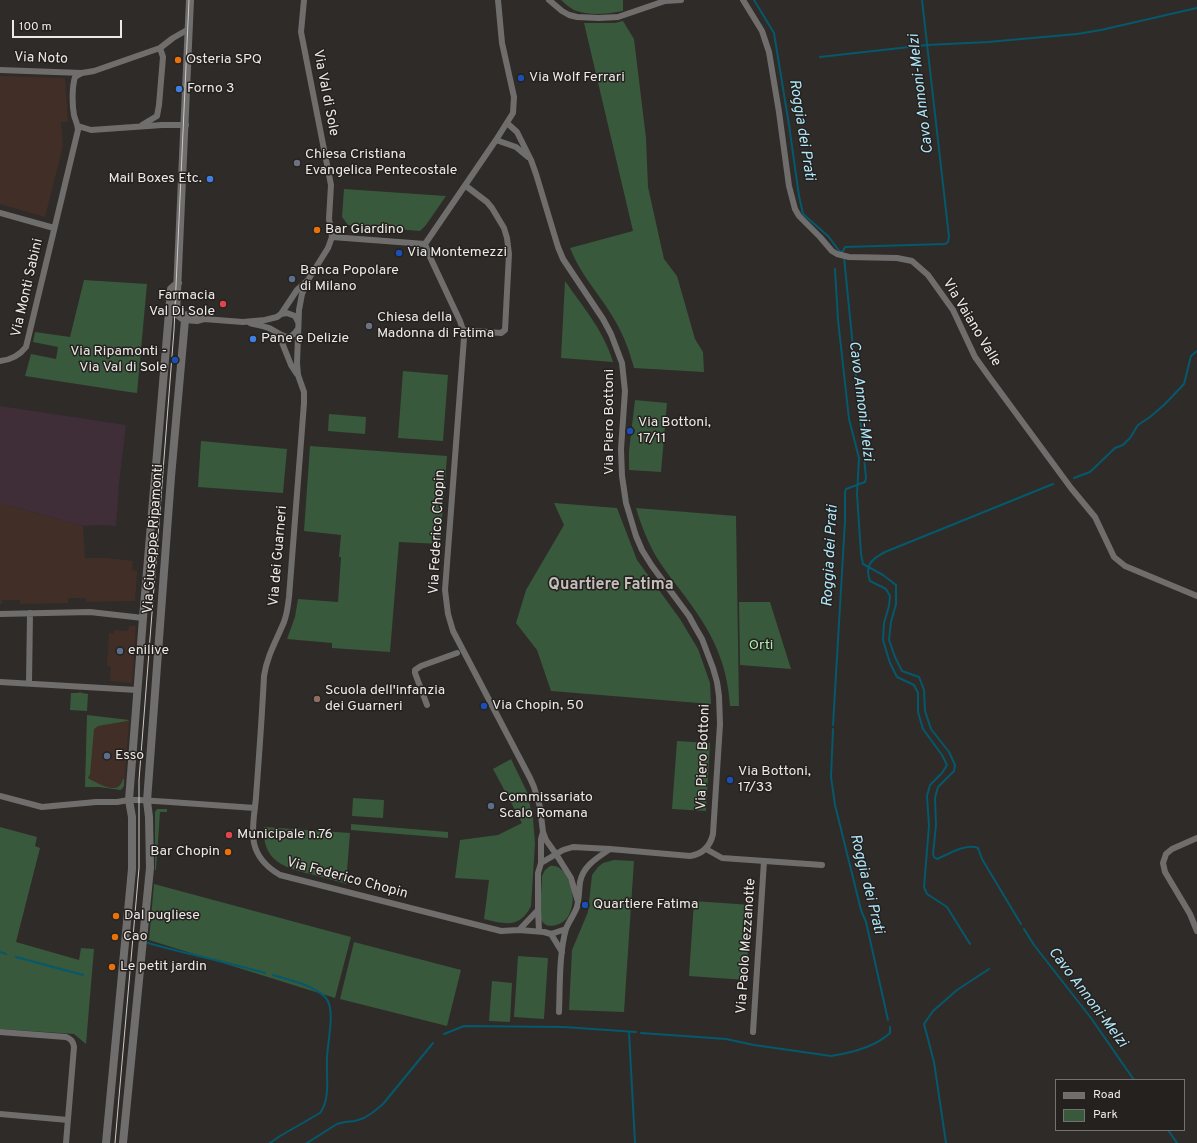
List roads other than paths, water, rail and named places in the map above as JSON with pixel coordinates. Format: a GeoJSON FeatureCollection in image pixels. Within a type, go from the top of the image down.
{"type":"FeatureCollection","features":[{"type":"Feature","properties":{"kind":"street","name":"Via Giuseppe Ripamonti"},"geometry":{"type":"LineString","coordinates":[[176,314],[186,125],[190,0]]}},
{"type":"Feature","properties":{"kind":"street","name":"Via Val di Sole"},"geometry":{"type":"LineString","coordinates":[[304,0],[301,32],[331,185],[329,219],[332,237]]}},
{"type":"Feature","properties":{"kind":"street"},"geometry":{"type":"LineString","coordinates":[[169,308],[184,320],[196,321],[204,319],[243,322],[265,327],[284,337],[290,336],[298,329],[300,301],[308,280],[328,248],[332,237],[425,244],[496,140],[507,123],[514,107],[514,97],[502,43],[498,0]]}},
{"type":"Feature","properties":{"kind":"street"},"geometry":{"type":"LineString","coordinates":[[549,0],[569,15],[577,17],[600,18],[618,17],[665,1],[681,0]]}},
{"type":"Feature","properties":{"kind":"street","name":"Via Vaiano Valle"},"geometry":{"type":"LineString","coordinates":[[743,0],[762,31],[769,52],[789,186],[795,208],[799,216],[832,251],[837,254],[849,257],[897,258],[912,261],[928,275],[953,310],[975,357],[1066,483],[1095,517],[1114,558],[1132,569],[1197,596]]}},
{"type":"Feature","properties":{"kind":"street","name":"Via Noto"},"geometry":{"type":"LineString","coordinates":[[0,70],[82,73],[94,71],[160,48],[187,30],[189,26]]}},
{"type":"Feature","properties":{"kind":"street"},"geometry":{"type":"LineString","coordinates":[[140,126],[157,116],[163,57],[160,48]]}},
{"type":"Feature","properties":{"kind":"street","name":"Via Noto"},"geometry":{"type":"LineString","coordinates":[[78,126],[74,115],[73,85],[75,77],[82,73]]}},
{"type":"Feature","properties":{"kind":"street","name":"Via Piero Bottoni"},"geometry":{"type":"LineString","coordinates":[[507,123],[517,132],[530,158],[563,259],[603,319],[614,340],[622,363],[625,382],[625,395],[621,462],[624,490],[630,521],[642,550],[689,616],[702,639],[717,682],[719,741],[713,834],[706,849]]}},
{"type":"Feature","properties":{"kind":"street"},"geometry":{"type":"LineString","coordinates":[[78,126],[91,130],[140,126],[186,125]]}},
{"type":"Feature","properties":{"kind":"street","name":"Via Monti Sabini"},"geometry":{"type":"LineString","coordinates":[[0,361],[14,358],[22,353],[26,347],[78,126]]}},
{"type":"Feature","properties":{"kind":"street"},"geometry":{"type":"LineString","coordinates":[[496,140],[516,147],[530,158]]}},
{"type":"Feature","properties":{"kind":"street"},"geometry":{"type":"LineString","coordinates":[[463,330],[501,333],[505,330],[509,254],[504,228],[497,214],[487,202],[466,186]]}},
{"type":"Feature","properties":{"kind":"street","name":"Via Monti Sabini"},"geometry":{"type":"LineString","coordinates":[[0,213],[54,228]]}},
{"type":"Feature","properties":{"kind":"street","name":"Via Federico Chopin"},"geometry":{"type":"LineString","coordinates":[[425,244],[463,330],[464,338],[445,590],[448,614],[453,631],[534,787],[540,807],[543,832],[546,840],[571,878],[578,902]]}},
{"type":"Feature","properties":{"kind":"street"},"geometry":{"type":"LineString","coordinates":[[278,334],[274,324],[279,315],[297,290],[308,280]]}},
{"type":"Feature","properties":{"kind":"street","name":"Via Giuseppe Ripamonti"},"geometry":{"type":"LineString","coordinates":[[106,1143],[132,869],[132,817],[129,800],[168,319],[171,289],[178,283]]}},
{"type":"Feature","properties":{"kind":"street"},"geometry":{"type":"LineString","coordinates":[[243,322],[266,320],[287,312],[295,316],[298,322]]}},
{"type":"Feature","properties":{"kind":"street"},"geometry":{"type":"LineString","coordinates":[[168,319],[176,314],[197,315],[204,319]]}},
{"type":"Feature","properties":{"kind":"street","name":"Via Giuseppe Ripamonti"},"geometry":{"type":"LineString","coordinates":[[124,1143],[133,1032],[150,868],[150,817],[147,801],[184,320]]}},
{"type":"Feature","properties":{"kind":"street","name":"Via dei Guarneri"},"geometry":{"type":"LineString","coordinates":[[255,808],[266,666],[270,653],[284,622],[289,598],[304,404],[304,392],[298,375],[296,363],[298,329]]}},
{"type":"Feature","properties":{"kind":"street","name":"Via dei Guarneri"},"geometry":{"type":"LineString","coordinates":[[278,334],[291,364],[298,375]]}},
{"type":"Feature","properties":{"kind":"street"},"geometry":{"type":"LineString","coordinates":[[0,614],[90,612],[143,618]]}},
{"type":"Feature","properties":{"kind":"street"},"geometry":{"type":"LineString","coordinates":[[29,684],[30,613]]}},
{"type":"Feature","properties":{"kind":"street"},"geometry":{"type":"LineString","coordinates":[[427,705],[415,670],[421,666],[456,652]]}},
{"type":"Feature","properties":{"kind":"street"},"geometry":{"type":"LineString","coordinates":[[0,682],[137,690]]}},
{"type":"Feature","properties":{"kind":"street"},"geometry":{"type":"LineString","coordinates":[[0,796],[42,807],[129,800],[255,808]]}},
{"type":"Feature","properties":{"kind":"street","name":"Via Federico Chopin"},"geometry":{"type":"LineString","coordinates":[[255,808],[253,834],[256,850],[267,866],[280,875],[493,930],[508,932],[519,930],[539,932],[538,873],[541,863],[541,839],[543,832]]}},
{"type":"Feature","properties":{"kind":"street"},"geometry":{"type":"LineString","coordinates":[[1197,838],[1172,849],[1166,854],[1163,863],[1165,872],[1190,914],[1197,931]]}},
{"type":"Feature","properties":{"kind":"street"},"geometry":{"type":"LineString","coordinates":[[541,863],[556,854],[573,847],[690,856],[699,854],[706,849],[722,858],[822,865]]}},
{"type":"Feature","properties":{"kind":"street"},"geometry":{"type":"LineString","coordinates":[[559,1012],[562,952],[566,929],[575,912],[578,902],[580,881],[591,862],[610,849]]}},
{"type":"Feature","properties":{"kind":"street"},"geometry":{"type":"LineString","coordinates":[[549,858],[560,861]]}},
{"type":"Feature","properties":{"kind":"street","name":"Via Paolo Mezzanotte"},"geometry":{"type":"LineString","coordinates":[[753,1032],[764,861]]}},
{"type":"Feature","properties":{"kind":"street"},"geometry":{"type":"LineString","coordinates":[[519,930],[538,910]]}},
{"type":"Feature","properties":{"kind":"street"},"geometry":{"type":"LineString","coordinates":[[539,932],[551,934],[566,929]]}},
{"type":"Feature","properties":{"kind":"street"},"geometry":{"type":"LineString","coordinates":[[551,934],[562,952]]}},
{"type":"Feature","properties":{"kind":"street"},"geometry":{"type":"LineString","coordinates":[[0,1032],[66,1037],[71,1039],[73,1042],[74,1047],[66,1143]]}},
{"type":"Feature","properties":{"kind":"street"},"geometry":{"type":"LineString","coordinates":[[0,1114],[68,1120]]}},
{"type":"Feature","properties":{"kind":"waterway","name":"Roggia dei Prati"},"geometry":{"type":"LineString","coordinates":[[754,0],[774,33],[803,214],[828,236],[840,252],[842,252]]}},
{"type":"Feature","properties":{"kind":"waterway","name":"Cavo Annoni-Melzi"},"geometry":{"type":"LineString","coordinates":[[841,252],[845,247],[945,244],[948,242],[949,237],[922,0]]}},
{"type":"Feature","properties":{"kind":"waterway"},"geometry":{"type":"LineString","coordinates":[[820,57],[927,45],[988,42],[1077,34],[1197,8]]}},
{"type":"Feature","properties":{"kind":"waterway","name":"Roggia dei Prati"},"geometry":{"type":"LineString","coordinates":[[833,725],[845,521],[845,492],[846,489],[865,482],[866,478],[844,257]]}},
{"type":"Feature","properties":{"kind":"waterway","name":"Cavo Annoni-Melzi"},"geometry":{"type":"LineString","coordinates":[[835,269],[838,320],[849,419],[859,458],[857,494],[863,564],[883,575],[896,585],[896,604],[891,622],[889,640],[902,671],[919,677],[924,690],[925,711],[931,729],[949,752],[955,765],[954,771],[938,787],[935,798],[936,825],[933,854],[937,859],[963,848],[978,848],[982,859],[1021,924]]}},
{"type":"Feature","properties":{"kind":"waterway"},"geometry":{"type":"LineString","coordinates":[[1074,478],[1090,472],[1115,448],[1123,445],[1130,438],[1138,425],[1165,404],[1184,384],[1191,356],[1197,351]]}},
{"type":"Feature","properties":{"kind":"waterway"},"geometry":{"type":"LineString","coordinates":[[970,944],[947,907],[927,894],[924,887],[929,826],[927,796],[930,785],[942,773],[947,765],[942,755],[923,729],[918,712],[918,693],[914,685],[897,677],[890,663],[883,640],[884,623],[890,596],[886,589],[870,581],[868,571],[870,563],[876,557],[885,552],[1053,484]]}},
{"type":"Feature","properties":{"kind":"waterway","name":"Roggia dei Prati"},"geometry":{"type":"LineString","coordinates":[[833,729],[831,777],[835,805],[861,910],[866,922],[888,1020]]}},
{"type":"Feature","properties":{"kind":"waterway","name":"Cavo Annoni-Melzi"},"geometry":{"type":"LineString","coordinates":[[1024,929],[1034,945],[1091,1018],[1133,1079]]}},
{"type":"Feature","properties":{"kind":"waterway"},"geometry":{"type":"LineString","coordinates":[[148,943],[265,973]]}},
{"type":"Feature","properties":{"kind":"waterway"},"geometry":{"type":"LineString","coordinates":[[0,952],[6,954]]}},
{"type":"Feature","properties":{"kind":"waterway"},"geometry":{"type":"LineString","coordinates":[[16,957],[83,975]]}},
{"type":"Feature","properties":{"kind":"waterway"},"geometry":{"type":"LineString","coordinates":[[946,1143],[934,1062],[924,1024],[933,1011],[957,990],[989,969]]}},
{"type":"Feature","properties":{"kind":"waterway"},"geometry":{"type":"LineString","coordinates":[[270,1143],[320,1113],[326,1101],[327,1059],[331,1019],[329,1003],[321,993],[308,986],[273,975]]}},
{"type":"Feature","properties":{"kind":"waterway"},"geometry":{"type":"LineString","coordinates":[[444,1034],[464,1026],[564,1027],[636,1032]]}},
{"type":"Feature","properties":{"kind":"waterway","name":"Roggia dei Prati"},"geometry":{"type":"LineString","coordinates":[[641,1033],[726,1039],[754,1045],[831,1056],[870,1046],[890,1033],[890,1027]]}},
{"type":"Feature","properties":{"kind":"waterway"},"geometry":{"type":"LineString","coordinates":[[629,1032],[635,1143]]}},
{"type":"Feature","properties":{"kind":"waterway"},"geometry":{"type":"LineString","coordinates":[[307,1143],[337,1124],[355,1121],[372,1113],[383,1104],[433,1043]]}},
{"type":"Feature","properties":{"kind":"waterway","name":"Cavo Annoni-Melzi"},"geometry":{"type":"LineString","coordinates":[[1169,1131],[1177,1143]]}},
{"type":"Feature","properties":{"kind":"tram line"},"geometry":{"type":"LineString","coordinates":[[115,1143],[139,868],[139,780],[174,330],[189,0]]}},
{"type":"Feature","properties":{"kind":"place","name":"Osteria SPQ"},"geometry":{"type":"Point","coordinates":[178,60]}},
{"type":"Feature","properties":{"kind":"place","name":"Via Wolf Ferrari"},"geometry":{"type":"Point","coordinates":[521,78]}},
{"type":"Feature","properties":{"kind":"place","name":"Forno 3"},"geometry":{"type":"Point","coordinates":[179,89]}},
{"type":"Feature","properties":{"kind":"place","name":"Chiesa Cristiana Evangelica Pentecostale"},"geometry":{"type":"Point","coordinates":[297,163]}},
{"type":"Feature","properties":{"kind":"place","name":"Mail Boxes Etc."},"geometry":{"type":"Point","coordinates":[210,179]}},
{"type":"Feature","properties":{"kind":"place","name":"Bar Giardino"},"geometry":{"type":"Point","coordinates":[317,230]}},
{"type":"Feature","properties":{"kind":"place","name":"Via Montemezzi"},"geometry":{"type":"Point","coordinates":[399,253]}},
{"type":"Feature","properties":{"kind":"place","name":"Banca Popolare di Milano"},"geometry":{"type":"Point","coordinates":[292,279]}},
{"type":"Feature","properties":{"kind":"place","name":"Farmacia Val Di Sole"},"geometry":{"type":"Point","coordinates":[223,304]}},
{"type":"Feature","properties":{"kind":"place","name":"Chiesa della Madonna di Fatima"},"geometry":{"type":"Point","coordinates":[369,326]}},
{"type":"Feature","properties":{"kind":"place","name":"Pane e Delizie"},"geometry":{"type":"Point","coordinates":[253,339]}},
{"type":"Feature","properties":{"kind":"place","name":"Via Ripamonti - Via Val di Sole"},"geometry":{"type":"Point","coordinates":[175,360]}},
{"type":"Feature","properties":{"kind":"place","name":"Via Bottoni, 17/11"},"geometry":{"type":"Point","coordinates":[630,431]}},
{"type":"Feature","properties":{"kind":"place","name":"enilive"},"geometry":{"type":"Point","coordinates":[120,651]}},
{"type":"Feature","properties":{"kind":"place","name":"Scuola dell'infanzia dei Guarneri"},"geometry":{"type":"Point","coordinates":[317,699]}},
{"type":"Feature","properties":{"kind":"place","name":"Via Chopin, 50"},"geometry":{"type":"Point","coordinates":[484,706]}},
{"type":"Feature","properties":{"kind":"place","name":"Esso"},"geometry":{"type":"Point","coordinates":[107,756]}},
{"type":"Feature","properties":{"kind":"place","name":"Via Bottoni, 17/33"},"geometry":{"type":"Point","coordinates":[730,780]}},
{"type":"Feature","properties":{"kind":"place","name":"Commissariato Scalo Romana"},"geometry":{"type":"Point","coordinates":[491,806]}},
{"type":"Feature","properties":{"kind":"place","name":"Municipale n.76"},"geometry":{"type":"Point","coordinates":[229,835]}},
{"type":"Feature","properties":{"kind":"place","name":"Bar Chopin"},"geometry":{"type":"Point","coordinates":[228,852]}},
{"type":"Feature","properties":{"kind":"place","name":"Quartiere Fatima"},"geometry":{"type":"Point","coordinates":[585,905]}},
{"type":"Feature","properties":{"kind":"place","name":"Dal pugliese"},"geometry":{"type":"Point","coordinates":[116,916]}},
{"type":"Feature","properties":{"kind":"place","name":"Cao"},"geometry":{"type":"Point","coordinates":[115,937]}},
{"type":"Feature","properties":{"kind":"place","name":"Le petit jardin"},"geometry":{"type":"Point","coordinates":[112,967]}},
{"type":"Feature","properties":{"kind":"district","name":"Quartiere Fatima"},"geometry":{"type":"Point","coordinates":[611,586]}},
{"type":"Feature","properties":{"kind":"park label","name":"Orti"},"geometry":{"type":"Point","coordinates":[761,646]}}]}
